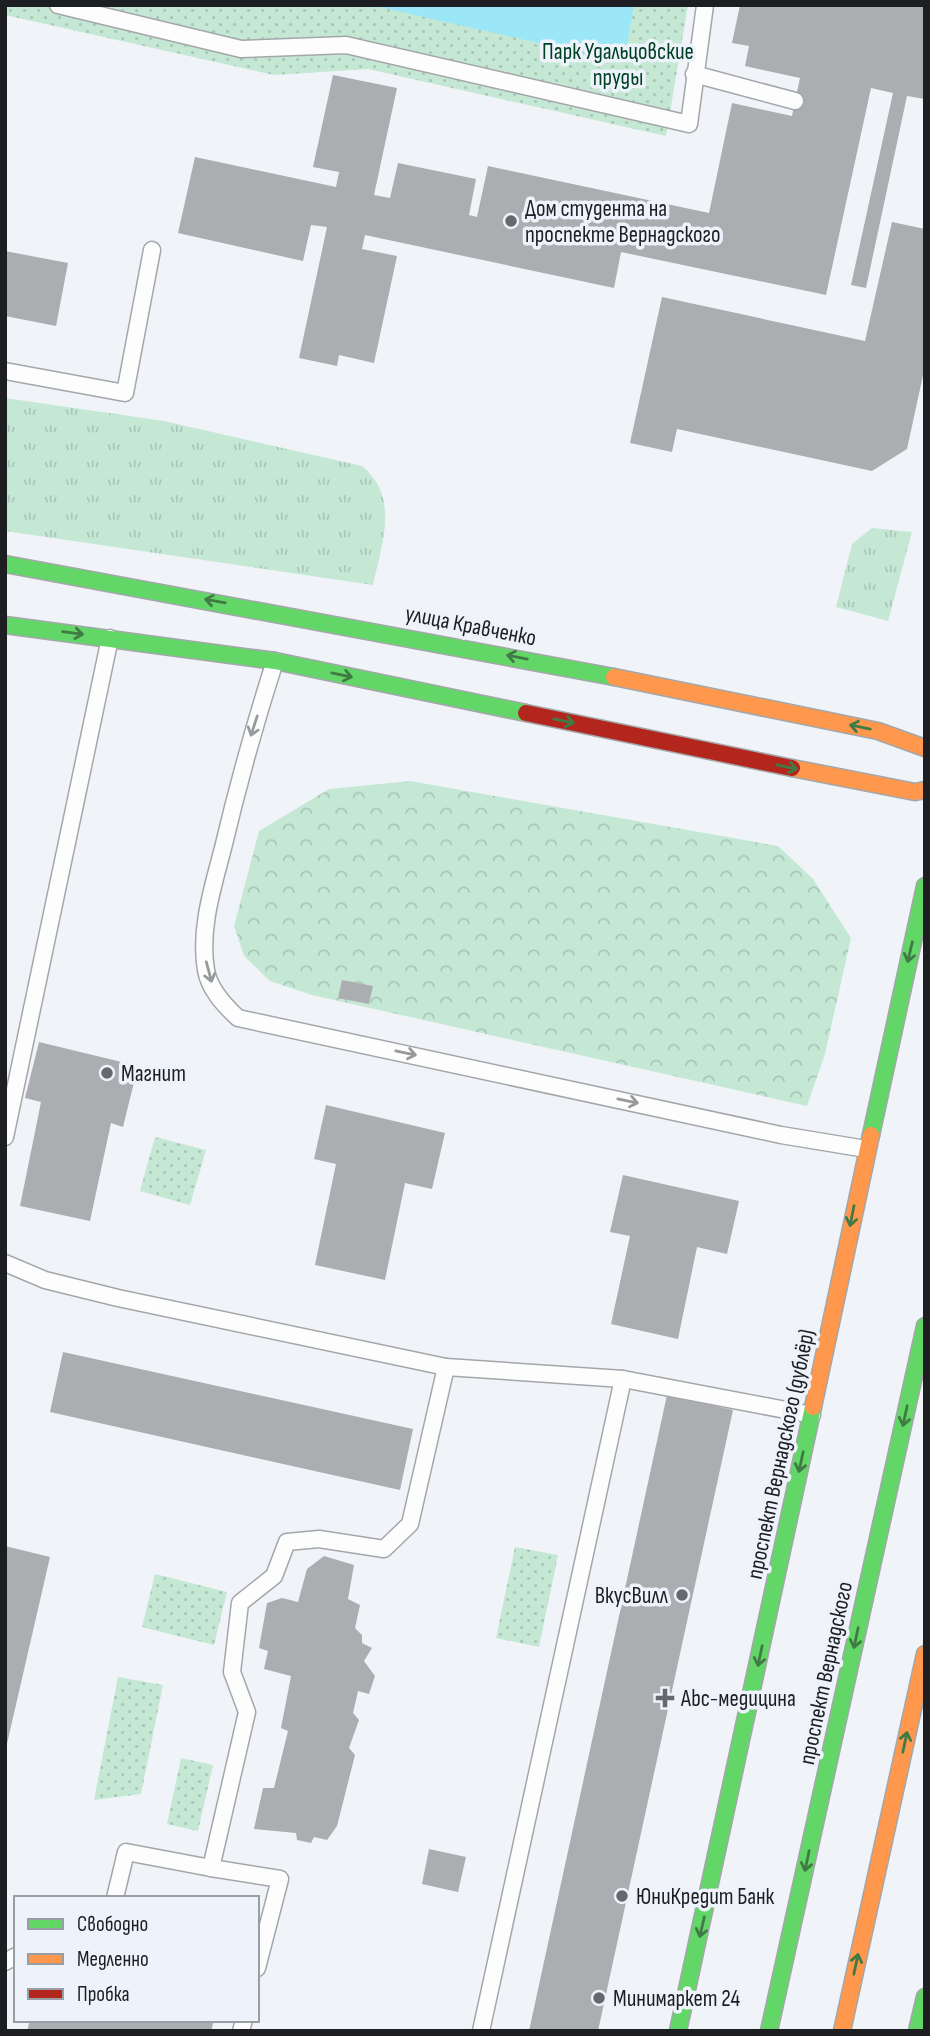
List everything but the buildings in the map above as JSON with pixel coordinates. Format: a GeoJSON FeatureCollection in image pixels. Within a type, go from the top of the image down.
{"type":"FeatureCollection","features":[{"type":"Feature","properties":{"kind":"street","name":"улица Кравченко"},"geometry":{"type":"LineString","coordinates":[[5,564],[380,631],[656,691],[878,731],[925,748]]}},
{"type":"Feature","properties":{"kind":"street"},"geometry":{"type":"LineString","coordinates":[[5,625],[275,661],[371,668],[862,783],[915,792],[925,790]]}},
{"type":"Feature","properties":{"kind":"street"},"geometry":{"type":"LineString","coordinates":[[371,668],[380,631]]}},
{"type":"Feature","properties":{"kind":"street","name":"проспект Вернадского (дублёр)"},"geometry":{"type":"LineString","coordinates":[[678,2031],[866,1149],[925,886]]}},
{"type":"Feature","properties":{"kind":"street","name":"проспект Вернадского"},"geometry":{"type":"LineString","coordinates":[[769,2031],[925,1326]]}},
{"type":"Feature","properties":{"kind":"street"},"geometry":{"type":"LineString","coordinates":[[842,2031],[925,1654]]}},
{"type":"Feature","properties":{"kind":"street"},"geometry":{"type":"LineString","coordinates":[[917,2031],[925,1997]]}},
{"type":"Feature","properties":{"kind":"lane"},"geometry":{"type":"LineString","coordinates":[[58,5],[241,49],[346,45],[689,124],[705,5]]}},
{"type":"Feature","properties":{"kind":"lane"},"geometry":{"type":"LineString","coordinates":[[694,74],[795,101]]}},
{"type":"Feature","properties":{"kind":"lane"},"geometry":{"type":"LineString","coordinates":[[5,371],[125,393],[152,250]]}},
{"type":"Feature","properties":{"kind":"lane"},"geometry":{"type":"LineString","coordinates":[[5,1137],[110,638]]}},
{"type":"Feature","properties":{"kind":"lane"},"geometry":{"type":"LineString","coordinates":[[275,661],[249,741],[209,905],[204,938],[206,972],[219,1000],[238,1018],[781,1135],[866,1149]]}},
{"type":"Feature","properties":{"kind":"lane"},"geometry":{"type":"LineString","coordinates":[[5,1263],[46,1280],[118,1298],[446,1367],[623,1379],[811,1415]]}},
{"type":"Feature","properties":{"kind":"lane"},"geometry":{"type":"LineString","coordinates":[[211,1868],[247,1712],[232,1672],[240,1604],[274,1576],[287,1542],[318,1539],[384,1549],[410,1524],[446,1367]]}},
{"type":"Feature","properties":{"kind":"lane"},"geometry":{"type":"LineString","coordinates":[[481,2031],[623,1379]]}},
{"type":"Feature","properties":{"kind":"lane"},"geometry":{"type":"LineString","coordinates":[[115,1896],[126,1852],[280,1880],[259,1960]]}},
{"type":"Feature","properties":{"kind":"green space","name":"Парк Удальцовские пруды"},"geometry":{"type":"Polygon","coordinates":[[[5,5],[688,5],[666,136],[368,69],[274,75],[5,15],[5,5]]]}},
{"type":"Feature","properties":{"kind":"green space"},"geometry":{"type":"Polygon","coordinates":[[[5,398],[164,421],[362,466],[374,478],[385,506],[383,537],[373,585],[5,531],[5,398]]]}},
{"type":"Feature","properties":{"kind":"green space"},"geometry":{"type":"Polygon","coordinates":[[[872,528],[912,532],[888,621],[836,607],[852,544],[872,528]]]}},
{"type":"Feature","properties":{"kind":"green space"},"geometry":{"type":"Polygon","coordinates":[[[410,781],[778,846],[813,879],[851,938],[825,1054],[807,1106],[312,995],[270,981],[244,956],[234,926],[259,831],[329,789],[410,781]]]}},
{"type":"Feature","properties":{"kind":"green space"},"geometry":{"type":"Polygon","coordinates":[[[155,1137],[206,1150],[190,1205],[140,1191],[155,1137]]]}},
{"type":"Feature","properties":{"kind":"green space"},"geometry":{"type":"Polygon","coordinates":[[[515,1547],[558,1555],[539,1647],[496,1638],[515,1547]]]}},
{"type":"Feature","properties":{"kind":"green space"},"geometry":{"type":"Polygon","coordinates":[[[155,1574],[227,1592],[214,1645],[142,1627],[155,1574]]]}},
{"type":"Feature","properties":{"kind":"green space"},"geometry":{"type":"Polygon","coordinates":[[[118,1677],[163,1685],[141,1794],[94,1800],[118,1677]]]}},
{"type":"Feature","properties":{"kind":"green space"},"geometry":{"type":"Polygon","coordinates":[[[181,1758],[213,1765],[198,1831],[167,1824],[181,1758]]]}},
{"type":"Feature","properties":{"kind":"water"},"geometry":{"type":"Polygon","coordinates":[[[370,5],[634,5],[624,62],[370,5]]]}},
{"type":"Feature","properties":{"kind":"traffic: fast"},"geometry":{"type":"LineString","coordinates":[[5,564],[614,677]]}},
{"type":"Feature","properties":{"kind":"traffic: fast"},"geometry":{"type":"LineString","coordinates":[[5,625],[275,661],[526,713]]}},
{"type":"Feature","properties":{"kind":"traffic: fast"},"geometry":{"type":"LineString","coordinates":[[871,1135],[925,886]]}},
{"type":"Feature","properties":{"kind":"traffic: fast"},"geometry":{"type":"LineString","coordinates":[[769,2031],[925,1326]]}},
{"type":"Feature","properties":{"kind":"traffic: fast"},"geometry":{"type":"LineString","coordinates":[[678,2031],[813,1407]]}},
{"type":"Feature","properties":{"kind":"traffic: fast"},"geometry":{"type":"LineString","coordinates":[[917,2031],[925,1997]]}},
{"type":"Feature","properties":{"kind":"traffic: slow"},"geometry":{"type":"LineString","coordinates":[[614,677],[878,731],[925,748]]}},
{"type":"Feature","properties":{"kind":"traffic: slow"},"geometry":{"type":"LineString","coordinates":[[792,768],[915,792],[925,790]]}},
{"type":"Feature","properties":{"kind":"traffic: slow"},"geometry":{"type":"LineString","coordinates":[[813,1407],[871,1135]]}},
{"type":"Feature","properties":{"kind":"traffic: slow"},"geometry":{"type":"LineString","coordinates":[[842,2031],[925,1654]]}},
{"type":"Feature","properties":{"kind":"traffic: jam"},"geometry":{"type":"LineString","coordinates":[[526,713],[792,768]]}},
{"type":"Feature","properties":{"kind":"place","name":"Дом студента на проспекте Вернадского"},"geometry":{"type":"Point","coordinates":[511,221]}},
{"type":"Feature","properties":{"kind":"place","name":"Магнит"},"geometry":{"type":"Point","coordinates":[107,1073]}},
{"type":"Feature","properties":{"kind":"place","name":"ВкусВилл"},"geometry":{"type":"Point","coordinates":[682,1595]}},
{"type":"Feature","properties":{"kind":"place","name":"Abc-медицина"},"geometry":{"type":"Point","coordinates":[665,1698]}},
{"type":"Feature","properties":{"kind":"place","name":"ЮниКредит Банк"},"geometry":{"type":"Point","coordinates":[622,1896]}},
{"type":"Feature","properties":{"kind":"place","name":"Минимаркет 24"},"geometry":{"type":"Point","coordinates":[599,1998]}}]}
